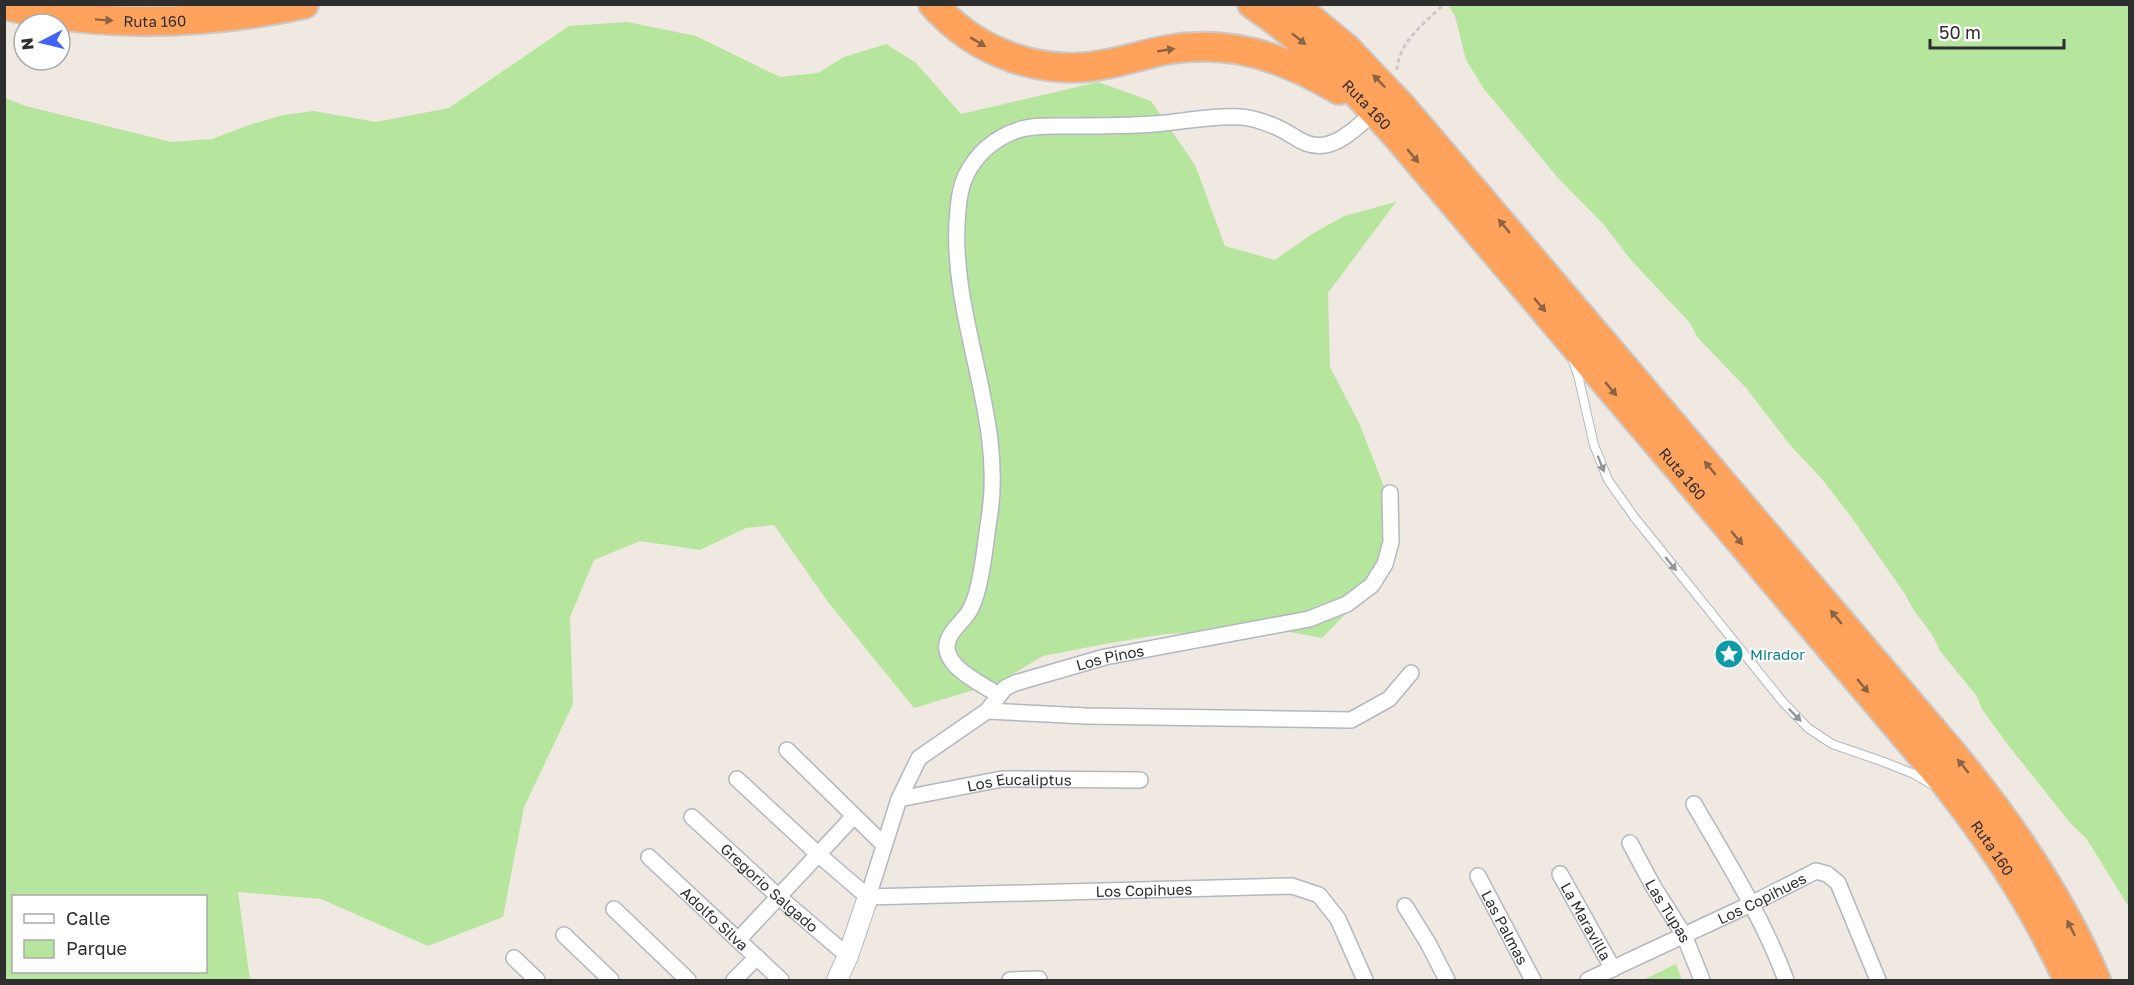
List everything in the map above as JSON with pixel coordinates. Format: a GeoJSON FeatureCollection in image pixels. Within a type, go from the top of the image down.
{"type":"FeatureCollection","features":[{"type":"Feature","properties":{"kind":"highway","name":"Ruta 160"},"geometry":{"type":"LineString","coordinates":[[4,5],[88,18],[148,21],[232,16],[304,4]]}},
{"type":"Feature","properties":{"kind":"highway"},"geometry":{"type":"LineString","coordinates":[[933,4],[955,26],[973,39],[993,50],[1035,64],[1053,67],[1091,67],[1173,48],[1197,46],[1232,49],[1268,56],[1291,64],[1375,112]]}},
{"type":"Feature","properties":{"kind":"highway","name":"Ruta 160"},"geometry":{"type":"LineString","coordinates":[[1252,4],[1313,51],[1375,112],[1970,814],[2012,874],[2046,935],[2068,981]]}},
{"type":"Feature","properties":{"kind":"highway","name":"Ruta 160"},"geometry":{"type":"LineString","coordinates":[[1293,4],[1353,55],[1404,108],[1959,761],[2019,842],[2050,890],[2083,951],[2096,981]]}},
{"type":"Feature","properties":{"kind":"street"},"geometry":{"type":"LineString","coordinates":[[999,695],[959,671],[946,647],[950,636],[971,608],[991,506],[991,456],[960,289],[956,240],[958,204],[964,180],[972,163],[984,150],[1020,129],[1044,126],[1154,124],[1240,117],[1276,126],[1293,138],[1308,144],[1323,146],[1350,132],[1375,112]]}},
{"type":"Feature","properties":{"kind":"street","name":"Los Pinos"},"geometry":{"type":"LineString","coordinates":[[868,897],[899,799],[919,758],[987,711],[1005,688],[1015,682],[1105,657],[1309,619],[1347,604],[1372,585],[1385,564],[1391,542],[1390,493]]}},
{"type":"Feature","properties":{"kind":"street"},"geometry":{"type":"LineString","coordinates":[[987,711],[1086,716],[1351,720],[1389,699],[1411,672]]}},
{"type":"Feature","properties":{"kind":"street"},"geometry":{"type":"LineString","coordinates":[[788,750],[883,844]]}},
{"type":"Feature","properties":{"kind":"street"},"geometry":{"type":"LineString","coordinates":[[737,778],[819,855],[868,897],[837,981]]}},
{"type":"Feature","properties":{"kind":"street","name":"Los Eucaliptus"},"geometry":{"type":"LineString","coordinates":[[899,799],[1002,779],[1140,780]]}},
{"type":"Feature","properties":{"kind":"street"},"geometry":{"type":"LineString","coordinates":[[1694,804],[1751,904],[1786,981]]}},
{"type":"Feature","properties":{"kind":"street"},"geometry":{"type":"LineString","coordinates":[[739,939],[854,816]]}},
{"type":"Feature","properties":{"kind":"street","name":"Gregorio Salgado"},"geometry":{"type":"LineString","coordinates":[[692,817],[779,897],[848,956]]}},
{"type":"Feature","properties":{"kind":"street","name":"Las Tupas"},"geometry":{"type":"LineString","coordinates":[[1630,843],[1653,886],[1684,935],[1702,981]]}},
{"type":"Feature","properties":{"kind":"street","name":"Adolfo Silva"},"geometry":{"type":"LineString","coordinates":[[649,857],[739,939],[781,981]]}},
{"type":"Feature","properties":{"kind":"street","name":"Los Copihues"},"geometry":{"type":"LineString","coordinates":[[1588,981],[1816,871],[1827,874],[1838,882],[1878,981]]}},
{"type":"Feature","properties":{"kind":"street","name":"La Maravilla"},"geometry":{"type":"LineString","coordinates":[[1560,874],[1613,969]]}},
{"type":"Feature","properties":{"kind":"street","name":"Las Palmas"},"geometry":{"type":"LineString","coordinates":[[1478,876],[1533,981]]}},
{"type":"Feature","properties":{"kind":"street","name":"Los Copihues"},"geometry":{"type":"LineString","coordinates":[[868,897],[1293,886],[1319,895],[1338,919],[1365,981]]}},
{"type":"Feature","properties":{"kind":"street"},"geometry":{"type":"LineString","coordinates":[[1405,906],[1428,943],[1447,981]]}},
{"type":"Feature","properties":{"kind":"street"},"geometry":{"type":"LineString","coordinates":[[614,909],[688,981]]}},
{"type":"Feature","properties":{"kind":"street"},"geometry":{"type":"LineString","coordinates":[[564,935],[611,981]]}},
{"type":"Feature","properties":{"kind":"street"},"geometry":{"type":"LineString","coordinates":[[734,981],[757,957]]}},
{"type":"Feature","properties":{"kind":"street"},"geometry":{"type":"LineString","coordinates":[[514,958],[537,981]]}},
{"type":"Feature","properties":{"kind":"street"},"geometry":{"type":"LineString","coordinates":[[1010,981],[1039,979]]}},
{"type":"Feature","properties":{"kind":"lane"},"geometry":{"type":"LineString","coordinates":[[1560,328],[1578,375],[1594,445],[1608,480],[1635,518],[1782,701],[1808,728],[1832,744],[1914,774],[1944,793],[1970,814]]}},
{"type":"Feature","properties":{"kind":"path"},"geometry":{"type":"LineString","coordinates":[[1398,79],[1398,60],[1405,43],[1444,4]]}},
{"type":"Feature","properties":{"kind":"green space"},"geometry":{"type":"Polygon","coordinates":[[[1448,5],[2129,5],[2129,907],[2086,838],[2071,824],[2008,745],[1982,709],[1976,695],[1940,651],[1933,636],[1905,594],[1822,479],[1790,445],[1747,389],[1698,338],[1690,323],[1631,260],[1604,225],[1558,178],[1484,89],[1466,60],[1455,16],[1448,5]]]}},
{"type":"Feature","properties":{"kind":"green space"},"geometry":{"type":"Polygon","coordinates":[[[627,22],[696,36],[780,77],[818,73],[844,57],[886,44],[916,63],[961,114],[1098,82],[1151,101],[1195,165],[1225,246],[1275,260],[1312,234],[1344,216],[1396,202],[1328,293],[1330,367],[1360,425],[1400,528],[1368,591],[1322,638],[1280,630],[1165,634],[1110,643],[1043,656],[1000,682],[914,708],[828,602],[774,525],[746,528],[700,550],[640,541],[594,560],[570,617],[573,704],[524,807],[503,917],[428,946],[321,899],[238,892],[250,980],[5,980],[5,98],[26,106],[171,142],[212,139],[283,115],[314,111],[376,122],[449,108],[569,26],[627,22]]]}},
{"type":"Feature","properties":{"kind":"green space"},"geometry":{"type":"Polygon","coordinates":[[[1676,964],[1682,980],[1643,980],[1676,964]]]}},
{"type":"Feature","properties":{"kind":"place","name":"Mirador"},"geometry":{"type":"Point","coordinates":[1729,654]}}]}
